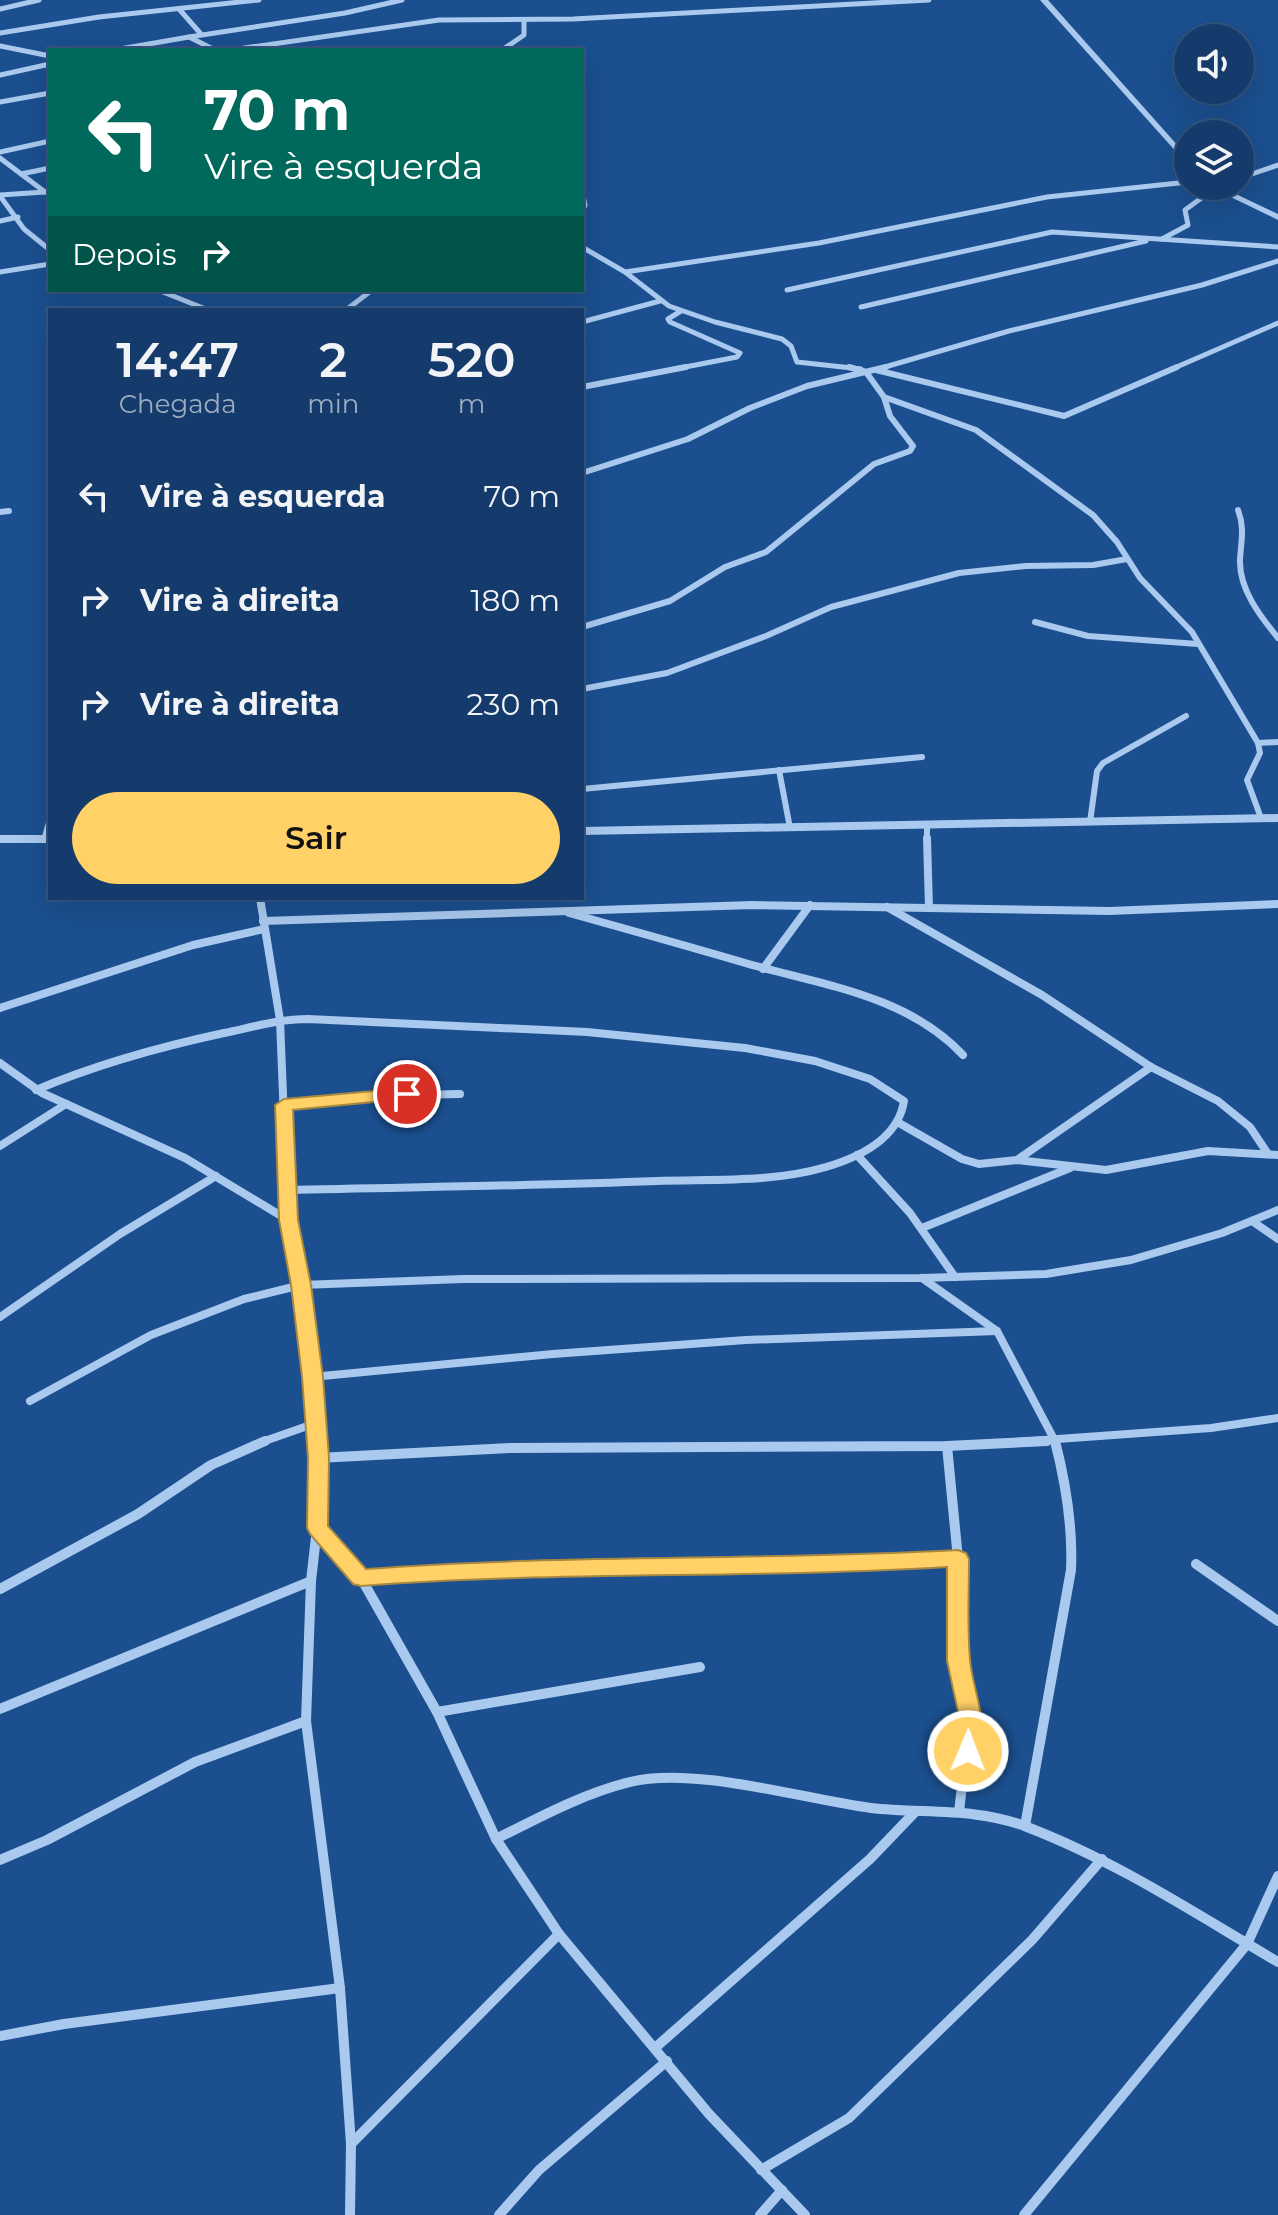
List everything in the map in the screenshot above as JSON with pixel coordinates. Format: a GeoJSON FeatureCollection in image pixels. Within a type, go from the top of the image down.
{"type":"FeatureCollection","features":[{"type":"Feature","properties":{"kind":"street"},"geometry":{"type":"LineString","coordinates":[[0,9],[39,0]]}},
{"type":"Feature","properties":{"kind":"street"},"geometry":{"type":"LineString","coordinates":[[0,33],[99,17],[259,0]]}},
{"type":"Feature","properties":{"kind":"street"},"geometry":{"type":"LineString","coordinates":[[126,48],[345,13],[402,0]]}},
{"type":"Feature","properties":{"kind":"street"},"geometry":{"type":"LineString","coordinates":[[245,48],[439,20],[524,20],[929,0]]}},
{"type":"Feature","properties":{"kind":"street"},"geometry":{"type":"LineString","coordinates":[[1048,0],[1174,146]]}},
{"type":"Feature","properties":{"kind":"street"},"geometry":{"type":"LineString","coordinates":[[179,9],[201,34]]}},
{"type":"Feature","properties":{"kind":"street"},"geometry":{"type":"LineString","coordinates":[[505,48],[524,35],[524,20]]}},
{"type":"Feature","properties":{"kind":"street"},"geometry":{"type":"LineString","coordinates":[[189,37],[211,48]]}},
{"type":"Feature","properties":{"kind":"street"},"geometry":{"type":"LineString","coordinates":[[0,49],[48,56]]}},
{"type":"Feature","properties":{"kind":"street"},"geometry":{"type":"LineString","coordinates":[[0,75],[48,64]]}},
{"type":"Feature","properties":{"kind":"street"},"geometry":{"type":"LineString","coordinates":[[0,102],[48,93]]}},
{"type":"Feature","properties":{"kind":"street"},"geometry":{"type":"LineString","coordinates":[[0,152],[48,141]]}},
{"type":"Feature","properties":{"kind":"street"},"geometry":{"type":"LineString","coordinates":[[0,158],[47,192]]}},
{"type":"Feature","properties":{"kind":"street"},"geometry":{"type":"LineString","coordinates":[[1254,173],[1278,165]]}},
{"type":"Feature","properties":{"kind":"street"},"geometry":{"type":"LineString","coordinates":[[21,174],[48,168]]}},
{"type":"Feature","properties":{"kind":"street"},"geometry":{"type":"LineString","coordinates":[[625,272],[833,240],[1047,197],[1174,183]]}},
{"type":"Feature","properties":{"kind":"street"},"geometry":{"type":"LineString","coordinates":[[0,195],[47,192]]}},
{"type":"Feature","properties":{"kind":"street"},"geometry":{"type":"LineString","coordinates":[[0,195],[34,239],[48,249]]}},
{"type":"Feature","properties":{"kind":"street"},"geometry":{"type":"LineString","coordinates":[[1159,240],[1185,229],[1188,225],[1185,210],[1195,200]]}},
{"type":"Feature","properties":{"kind":"street"},"geometry":{"type":"LineString","coordinates":[[1242,200],[1278,217]]}},
{"type":"Feature","properties":{"kind":"street"},"geometry":{"type":"LineString","coordinates":[[0,221],[18,217]]}},
{"type":"Feature","properties":{"kind":"street"},"geometry":{"type":"LineString","coordinates":[[787,290],[1052,232],[1278,247]]}},
{"type":"Feature","properties":{"kind":"street"},"geometry":{"type":"LineString","coordinates":[[861,307],[1151,240]]}},
{"type":"Feature","properties":{"kind":"street"},"geometry":{"type":"LineString","coordinates":[[584,248],[625,272],[660,301],[681,311],[782,339],[791,346],[797,362],[850,366],[866,372],[884,397],[890,416],[913,446],[910,451],[874,464],[766,552],[725,567],[670,601],[584,626]]}},
{"type":"Feature","properties":{"kind":"street"},"geometry":{"type":"LineString","coordinates":[[584,472],[688,439],[750,408],[807,386],[875,370],[1009,331],[1202,285],[1278,261]]}},
{"type":"Feature","properties":{"kind":"street"},"geometry":{"type":"LineString","coordinates":[[0,272],[48,264]]}},
{"type":"Feature","properties":{"kind":"street"},"geometry":{"type":"LineString","coordinates":[[163,292],[203,308]]}},
{"type":"Feature","properties":{"kind":"street"},"geometry":{"type":"LineString","coordinates":[[349,308],[369,292]]}},
{"type":"Feature","properties":{"kind":"street"},"geometry":{"type":"LineString","coordinates":[[584,321],[660,301]]}},
{"type":"Feature","properties":{"kind":"street"},"geometry":{"type":"LineString","coordinates":[[584,387],[737,357],[740,353],[670,322],[668,319],[681,311]]}},
{"type":"Feature","properties":{"kind":"street"},"geometry":{"type":"LineString","coordinates":[[875,370],[1064,416],[1278,323]]}},
{"type":"Feature","properties":{"kind":"street"},"geometry":{"type":"LineString","coordinates":[[884,397],[962,424],[999,443],[1093,515],[1140,578],[1192,632],[1258,743],[1260,753],[1247,780],[1261,818]]}},
{"type":"Feature","properties":{"kind":"street"},"geometry":{"type":"LineString","coordinates":[[1238,510],[1246,536],[1240,558],[1242,578],[1262,616],[1278,638]]}},
{"type":"Feature","properties":{"kind":"street"},"geometry":{"type":"LineString","coordinates":[[0,512],[9,511]]}},
{"type":"Feature","properties":{"kind":"street"},"geometry":{"type":"LineString","coordinates":[[584,689],[667,673],[766,636],[831,607],[946,576],[985,568],[1093,565],[1127,559]]}},
{"type":"Feature","properties":{"kind":"street"},"geometry":{"type":"LineString","coordinates":[[1035,622],[1088,636],[1198,644]]}},
{"type":"Feature","properties":{"kind":"street"},"geometry":{"type":"LineString","coordinates":[[1090,822],[1097,771],[1103,763],[1186,716]]}},
{"type":"Feature","properties":{"kind":"street"},"geometry":{"type":"LineString","coordinates":[[1258,743],[1278,742]]}},
{"type":"Feature","properties":{"kind":"street"},"geometry":{"type":"LineString","coordinates":[[584,789],[922,757]]}},
{"type":"Feature","properties":{"kind":"street"},"geometry":{"type":"LineString","coordinates":[[779,770],[790,828]]}},
{"type":"Feature","properties":{"kind":"street"},"geometry":{"type":"LineString","coordinates":[[584,831],[1278,818]]}},
{"type":"Feature","properties":{"kind":"street"},"geometry":{"type":"LineString","coordinates":[[927,826],[929,908]]}},
{"type":"Feature","properties":{"kind":"street"},"geometry":{"type":"LineString","coordinates":[[0,839],[47,840]]}},
{"type":"Feature","properties":{"kind":"street"},"geometry":{"type":"LineString","coordinates":[[260,900],[280,1020],[288,1220],[301,1285],[316,1423],[317,1528],[311,1581],[306,1721],[340,1988],[351,2144],[350,2215]]}},
{"type":"Feature","properties":{"kind":"street"},"geometry":{"type":"LineString","coordinates":[[0,1008],[263,925],[560,911],[810,905],[1110,911],[1278,904]]}},
{"type":"Feature","properties":{"kind":"street"},"geometry":{"type":"LineString","coordinates":[[763,969],[810,905]]}},
{"type":"Feature","properties":{"kind":"street"},"geometry":{"type":"LineString","coordinates":[[886,907],[1042,995],[1151,1067],[1225,1106],[1250,1127],[1273,1155]]}},
{"type":"Feature","properties":{"kind":"street"},"geometry":{"type":"LineString","coordinates":[[560,911],[867,997],[906,1012],[943,1035],[963,1055]]}},
{"type":"Feature","properties":{"kind":"street"},"geometry":{"type":"LineString","coordinates":[[36,1090],[83,1069],[144,1049],[280,1020],[501,1028],[762,1050],[846,1069],[885,1086],[904,1101],[899,1123],[857,1155],[812,1171],[765,1176],[503,1187],[287,1190]]}},
{"type":"Feature","properties":{"kind":"street"},"geometry":{"type":"LineString","coordinates":[[0,1063],[36,1090],[122,1127],[216,1176],[288,1220]]}},
{"type":"Feature","properties":{"kind":"street"},"geometry":{"type":"LineString","coordinates":[[1017,1160],[1151,1067]]}},
{"type":"Feature","properties":{"kind":"street"},"geometry":{"type":"LineString","coordinates":[[284,1105],[370,1096],[460,1094]]}},
{"type":"Feature","properties":{"kind":"street"},"geometry":{"type":"LineString","coordinates":[[0,1146],[66,1104]]}},
{"type":"Feature","properties":{"kind":"street"},"geometry":{"type":"LineString","coordinates":[[899,1123],[970,1163],[1017,1160],[1106,1170],[1208,1151],[1273,1155]]}},
{"type":"Feature","properties":{"kind":"street"},"geometry":{"type":"LineString","coordinates":[[857,1155],[883,1179],[922,1228],[955,1277]]}},
{"type":"Feature","properties":{"kind":"street"},"geometry":{"type":"LineString","coordinates":[[922,1228],[1070,1168]]}},
{"type":"Feature","properties":{"kind":"street"},"geometry":{"type":"LineString","coordinates":[[0,1317],[120,1234],[216,1176]]}},
{"type":"Feature","properties":{"kind":"street"},"geometry":{"type":"LineString","coordinates":[[30,1401],[151,1335],[244,1299],[301,1285],[463,1279],[921,1278],[1046,1274],[1093,1269],[1252,1221],[1278,1210]]}},
{"type":"Feature","properties":{"kind":"street"},"geometry":{"type":"LineString","coordinates":[[1252,1221],[1278,1239]]}},
{"type":"Feature","properties":{"kind":"street"},"geometry":{"type":"LineString","coordinates":[[921,1278],[997,1331],[1055,1441],[1066,1484],[1072,1543],[1071,1570],[1025,1826]]}},
{"type":"Feature","properties":{"kind":"street"},"geometry":{"type":"LineString","coordinates":[[312,1377],[553,1354],[746,1340],[997,1331]]}},
{"type":"Feature","properties":{"kind":"street"},"geometry":{"type":"LineString","coordinates":[[318,1458],[510,1448],[947,1446],[1211,1428],[1278,1418]]}},
{"type":"Feature","properties":{"kind":"street"},"geometry":{"type":"LineString","coordinates":[[0,1589],[138,1514],[211,1465],[316,1423]]}},
{"type":"Feature","properties":{"kind":"street"},"geometry":{"type":"LineString","coordinates":[[947,1446],[958,1559],[959,1661],[970,1731],[959,1812]]}},
{"type":"Feature","properties":{"kind":"street"},"geometry":{"type":"LineString","coordinates":[[317,1528],[361,1578],[437,1712],[496,1839],[559,1934],[709,2114],[805,2215]]}},
{"type":"Feature","properties":{"kind":"street"},"geometry":{"type":"LineString","coordinates":[[361,1578],[446,1571],[859,1564],[958,1559]]}},
{"type":"Feature","properties":{"kind":"street"},"geometry":{"type":"LineString","coordinates":[[1196,1564],[1278,1621]]}},
{"type":"Feature","properties":{"kind":"street"},"geometry":{"type":"LineString","coordinates":[[0,1709],[311,1581]]}},
{"type":"Feature","properties":{"kind":"street"},"geometry":{"type":"LineString","coordinates":[[437,1712],[700,1667]]}},
{"type":"Feature","properties":{"kind":"street"},"geometry":{"type":"LineString","coordinates":[[0,1860],[61,1833],[178,1769],[240,1742],[306,1721]]}},
{"type":"Feature","properties":{"kind":"street"},"geometry":{"type":"LineString","coordinates":[[496,1839],[574,1799],[633,1781],[696,1779],[873,1808],[994,1817],[1025,1826],[1102,1859],[1278,1962]]}},
{"type":"Feature","properties":{"kind":"street"},"geometry":{"type":"LineString","coordinates":[[656,2047],[870,1859],[915,1812]]}},
{"type":"Feature","properties":{"kind":"street"},"geometry":{"type":"LineString","coordinates":[[761,2170],[823,2136],[861,2107],[1032,1940],[1102,1859]]}},
{"type":"Feature","properties":{"kind":"street"},"geometry":{"type":"LineString","coordinates":[[1024,2215],[1247,1944],[1278,1876]]}},
{"type":"Feature","properties":{"kind":"street"},"geometry":{"type":"LineString","coordinates":[[351,2144],[559,1934]]}},
{"type":"Feature","properties":{"kind":"street"},"geometry":{"type":"LineString","coordinates":[[0,2036],[64,2024],[340,1988]]}},
{"type":"Feature","properties":{"kind":"street"},"geometry":{"type":"LineString","coordinates":[[499,2215],[539,2170],[667,2061]]}},
{"type":"Feature","properties":{"kind":"street"},"geometry":{"type":"LineString","coordinates":[[760,2215],[782,2190]]}},
{"type":"Feature","properties":{"kind":"route"},"geometry":{"type":"LineString","coordinates":[[407,1094],[284,1105],[288,1220],[301,1285],[312,1377],[318,1458],[317,1528],[361,1578],[446,1571],[859,1564],[958,1559],[959,1661],[970,1716],[968,1751]]}}]}
